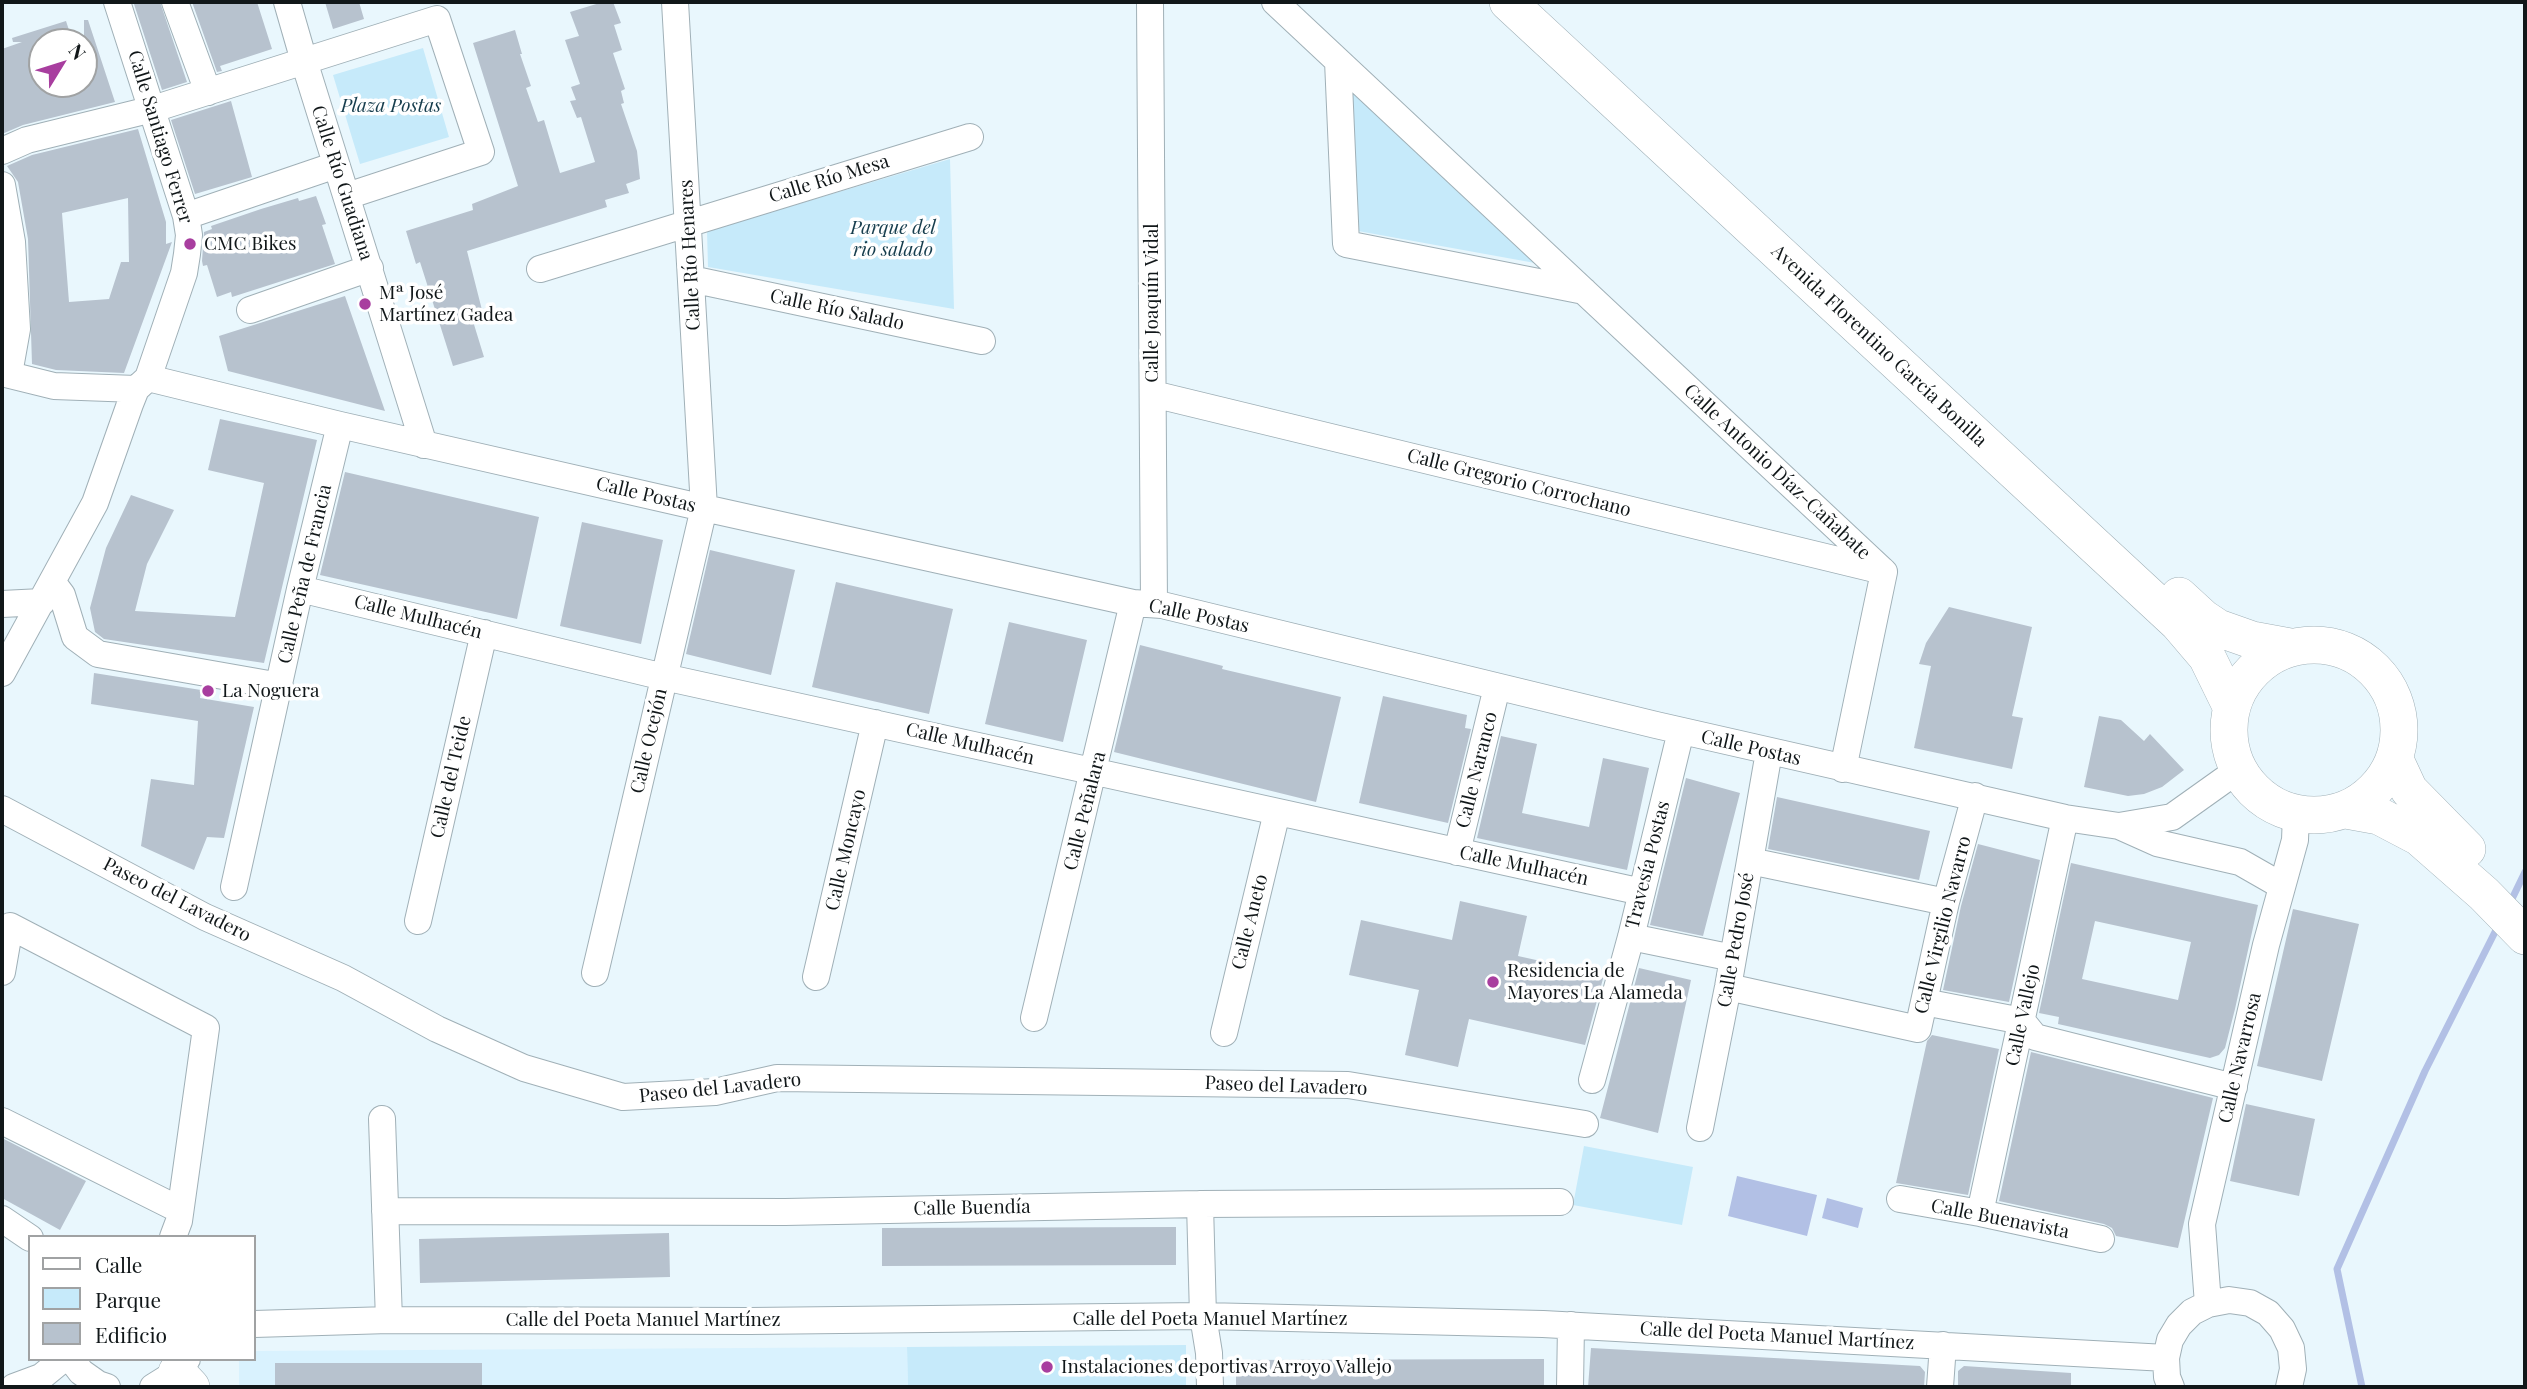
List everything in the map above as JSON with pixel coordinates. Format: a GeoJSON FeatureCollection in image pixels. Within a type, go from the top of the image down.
{"type":"FeatureCollection","features":[{"type":"Feature","properties":{"kind":"street","name":"Calle Santiago Ferrer"},"geometry":{"type":"LineString","coordinates":[[2,673],[95,503],[184,273],[189,235],[186,216],[117,2]]}},
{"type":"Feature","properties":{"kind":"street"},"geometry":{"type":"LineString","coordinates":[[175,2],[208,92]]}},
{"type":"Feature","properties":{"kind":"street","name":"Calle Río Guadiana"},"geometry":{"type":"LineString","coordinates":[[287,2],[424,445]]}},
{"type":"Feature","properties":{"kind":"street","name":"Calle Joaquín Vidal"},"geometry":{"type":"LineString","coordinates":[[1143,604],[1153,394],[1150,2]]}},
{"type":"Feature","properties":{"kind":"street","name":"Calle Antonio Díaz-Cañabate"},"geometry":{"type":"LineString","coordinates":[[1275,2],[1884,572],[1843,769]]}},
{"type":"Feature","properties":{"kind":"street","name":"Avenida Florentino García Bonilla"},"geometry":{"type":"LineString","coordinates":[[1508,2],[2178,623],[2207,657],[2231,706]]}},
{"type":"Feature","properties":{"kind":"street","name":"Avenida Florentino García Bonilla"},"geometry":{"type":"LineString","coordinates":[[1540,2],[2203,618],[2232,634],[2290,647]]}},
{"type":"Feature","properties":{"kind":"street","name":"Calle Río Henares"},"geometry":{"type":"LineString","coordinates":[[682,4],[688,222],[704,508]]}},
{"type":"Feature","properties":{"kind":"street"},"geometry":{"type":"LineString","coordinates":[[2,151],[27,140],[153,109],[437,19],[481,152],[347,195]]}},
{"type":"Feature","properties":{"kind":"street"},"geometry":{"type":"LineString","coordinates":[[1338,61],[1346,244],[1584,291]]}},
{"type":"Feature","properties":{"kind":"street","name":"Calle Río Mesa"},"geometry":{"type":"LineString","coordinates":[[540,269],[970,137]]}},
{"type":"Feature","properties":{"kind":"street"},"geometry":{"type":"LineString","coordinates":[[186,216],[336,165]]}},
{"type":"Feature","properties":{"kind":"street"},"geometry":{"type":"LineString","coordinates":[[2,186],[12,242],[17,330],[5,374]]}},
{"type":"Feature","properties":{"kind":"street"},"geometry":{"type":"LineString","coordinates":[[250,310],[370,268]]}},
{"type":"Feature","properties":{"kind":"street","name":"Calle Río Salado"},"geometry":{"type":"LineString","coordinates":[[691,279],[982,341]]}},
{"type":"Feature","properties":{"kind":"street","name":"Calle Postas"},"geometry":{"type":"LineString","coordinates":[[5,374],[54,386],[142,384],[340,425],[1143,604],[1769,752],[2065,818],[2119,826],[2172,817],[2238,770]]}},
{"type":"Feature","properties":{"kind":"street","name":"Calle Gregorio Corrochano"},"geometry":{"type":"LineString","coordinates":[[1153,394],[1884,572]]}},
{"type":"Feature","properties":{"kind":"street","name":"Calle Peña de Francia"},"geometry":{"type":"LineString","coordinates":[[234,887],[300,589],[340,425]]}},
{"type":"Feature","properties":{"kind":"street","name":"Calle Ocejón"},"geometry":{"type":"LineString","coordinates":[[594,973],[704,508]]}},
{"type":"Feature","properties":{"kind":"street","name":"Calle Mulhacén"},"geometry":{"type":"LineString","coordinates":[[300,589],[664,677],[1642,892]]}},
{"type":"Feature","properties":{"kind":"street"},"geometry":{"type":"LineString","coordinates":[[2,604],[47,593],[62,595],[75,637],[98,654],[280,686]]}},
{"type":"Feature","properties":{"kind":"street","name":"Calle Peñalara"},"geometry":{"type":"LineString","coordinates":[[1034,1018],[1094,772],[1143,604]]}},
{"type":"Feature","properties":{"kind":"street","name":"Calle del Teide"},"geometry":{"type":"LineString","coordinates":[[418,920],[484,633]]}},
{"type":"Feature","properties":{"kind":"street"},"geometry":{"type":"LineString","coordinates":[[2346,810],[2377,788],[2396,762],[2400,711],[2390,690],[2368,663],[2349,651],[2316,643],[2290,647],[2262,662],[2244,682],[2231,706],[2229,742],[2238,770],[2253,790],[2268,802],[2297,814],[2346,810],[2379,816],[2419,837],[2475,886],[2525,936]]}},
{"type":"Feature","properties":{"kind":"street","name":"Calle Naranco"},"geometry":{"type":"LineString","coordinates":[[1457,852],[1497,687]]}},
{"type":"Feature","properties":{"kind":"street","name":"Calle Moncayo"},"geometry":{"type":"LineString","coordinates":[[816,977],[875,723]]}},
{"type":"Feature","properties":{"kind":"street","name":"Travesía Postas"},"geometry":{"type":"LineString","coordinates":[[1592,1080],[1631,937],[1681,731]]}},
{"type":"Feature","properties":{"kind":"street","name":"Calle Pedro José"},"geometry":{"type":"LineString","coordinates":[[1700,1128],[1769,752]]}},
{"type":"Feature","properties":{"kind":"street"},"geometry":{"type":"LineString","coordinates":[[2396,762],[2409,790],[2525,906]]}},
{"type":"Feature","properties":{"kind":"street","name":"Calle Virgilio Navarro"},"geometry":{"type":"LineString","coordinates":[[1728,987],[1918,1029],[1946,902],[1975,796]]}},
{"type":"Feature","properties":{"kind":"street","name":"Paseo del Lavadero"},"geometry":{"type":"LineString","coordinates":[[2,809],[205,917],[343,978],[438,1029],[524,1068],[623,1097],[715,1092],[777,1078],[1348,1084],[1585,1124]]}},
{"type":"Feature","properties":{"kind":"street","name":"Calle Aneto"},"geometry":{"type":"LineString","coordinates":[[1224,1033],[1277,811]]}},
{"type":"Feature","properties":{"kind":"street","name":"Calle Navarrosa"},"geometry":{"type":"LineString","coordinates":[[2208,1304],[2202,1224],[2295,840],[2297,814]]}},
{"type":"Feature","properties":{"kind":"street","name":"Calle Vallejo"},"geometry":{"type":"LineString","coordinates":[[1980,1213],[2065,818]]}},
{"type":"Feature","properties":{"kind":"street"},"geometry":{"type":"LineString","coordinates":[[2119,826],[2157,843],[2240,862],[2282,886]]}},
{"type":"Feature","properties":{"kind":"street"},"geometry":{"type":"LineString","coordinates":[[1750,861],[1946,902]]}},
{"type":"Feature","properties":{"kind":"street"},"geometry":{"type":"LineString","coordinates":[[2,972],[10,926],[206,1028],[180,1210],[174,1235]]}},
{"type":"Feature","properties":{"kind":"street"},"geometry":{"type":"LineString","coordinates":[[1631,937],[1733,958]]}},
{"type":"Feature","properties":{"kind":"street"},"geometry":{"type":"LineString","coordinates":[[1924,1002],[2022,1021],[2035,1037],[2234,1087]]}},
{"type":"Feature","properties":{"kind":"street"},"geometry":{"type":"LineString","coordinates":[[382,1119],[389,1320]]}},
{"type":"Feature","properties":{"kind":"street"},"geometry":{"type":"LineString","coordinates":[[2,1121],[180,1210]]}},
{"type":"Feature","properties":{"kind":"street","name":"Calle Buenavista"},"geometry":{"type":"LineString","coordinates":[[1900,1199],[2101,1239]]}},
{"type":"Feature","properties":{"kind":"street","name":"Calle Buendía"},"geometry":{"type":"LineString","coordinates":[[385,1211],[785,1212],[1200,1203],[1560,1202]]}},
{"type":"Feature","properties":{"kind":"street"},"geometry":{"type":"LineString","coordinates":[[1200,1203],[1203,1316],[1209,1353],[1210,1387]]}},
{"type":"Feature","properties":{"kind":"street"},"geometry":{"type":"LineString","coordinates":[[2,1219],[28,1237]]}},
{"type":"Feature","properties":{"kind":"street"},"geometry":{"type":"LineString","coordinates":[[2171,1387],[2167,1377],[2166,1358],[2170,1340],[2179,1325],[2192,1312],[2208,1304],[2229,1300],[2250,1303],[2268,1313],[2283,1329],[2291,1348],[2293,1369],[2289,1387]]}},
{"type":"Feature","properties":{"kind":"street","name":"Calle del Poeta Manuel Martínez"},"geometry":{"type":"LineString","coordinates":[[256,1324],[389,1320],[750,1321],[1203,1316],[1572,1325],[2166,1358]]}},
{"type":"Feature","properties":{"kind":"street"},"geometry":{"type":"LineString","coordinates":[[1570,1387],[1572,1325]]}},
{"type":"Feature","properties":{"kind":"street"},"geometry":{"type":"LineString","coordinates":[[1940,1387],[1942,1345]]}},
{"type":"Feature","properties":{"kind":"street"},"geometry":{"type":"LineString","coordinates":[[14,1387],[41,1377],[61,1361]]}},
{"type":"Feature","properties":{"kind":"street"},"geometry":{"type":"LineString","coordinates":[[73,1361],[81,1372],[107,1387]]}},
{"type":"Feature","properties":{"kind":"shaded area"},"geometry":{"type":"Polygon","coordinates":[[[1737,1176],[1817,1195],[1807,1236],[1728,1216],[1737,1176]]]}},
{"type":"Feature","properties":{"kind":"shaded area"},"geometry":{"type":"Polygon","coordinates":[[[1827,1198],[1863,1208],[1858,1228],[1822,1218],[1827,1198]]]}},
{"type":"Feature","properties":{"kind":"shaded area"},"geometry":{"type":"Polygon","coordinates":[[[907,1347],[908,1387],[239,1387],[239,1361],[256,1361],[256,1351],[907,1347]]]}},
{"type":"Feature","properties":{"kind":"green space","name":"Plaza Postas"},"geometry":{"type":"Polygon","coordinates":[[[423,48],[449,137],[360,164],[333,75],[423,48]]]}},
{"type":"Feature","properties":{"kind":"green space"},"geometry":{"type":"Polygon","coordinates":[[[1350,87],[1535,263],[1358,231],[1350,87]]]}},
{"type":"Feature","properties":{"kind":"green space","name":"Parque del rio salado"},"geometry":{"type":"Polygon","coordinates":[[[950,159],[954,309],[708,267],[707,231],[950,159]]]}},
{"type":"Feature","properties":{"kind":"green space"},"geometry":{"type":"Polygon","coordinates":[[[1584,1146],[1693,1167],[1682,1225],[1573,1205],[1584,1146]]]}},
{"type":"Feature","properties":{"kind":"green space","name":"Instalaciones deportivas Arroyo Vallejo"},"geometry":{"type":"Polygon","coordinates":[[[1186,1345],[1186,1387],[908,1387],[907,1347],[1186,1345]]]}},
{"type":"Feature","properties":{"kind":"building"},"geometry":{"type":"Polygon","coordinates":[[[160,2],[187,82],[162,90],[134,4],[160,2]]]}},
{"type":"Feature","properties":{"kind":"building"},"geometry":{"type":"Polygon","coordinates":[[[192,2],[257,2],[272,49],[220,66],[222,71],[217,72],[192,2]]]}},
{"type":"Feature","properties":{"kind":"building"},"geometry":{"type":"Polygon","coordinates":[[[325,2],[359,2],[364,19],[333,29],[325,2]]]}},
{"type":"Feature","properties":{"kind":"building"},"geometry":{"type":"Polygon","coordinates":[[[603,2],[613,2],[621,23],[614,25],[622,50],[613,53],[625,89],[621,91],[624,103],[621,104],[637,151],[640,179],[626,184],[629,193],[605,200],[607,207],[467,251],[483,314],[472,318],[484,357],[453,366],[420,262],[416,264],[406,231],[473,210],[472,204],[518,186],[473,43],[515,30],[531,86],[526,88],[538,122],[544,120],[560,173],[595,162],[581,117],[577,118],[570,101],[576,100],[571,87],[580,84],[565,40],[579,36],[570,12],[603,2]]]}},
{"type":"Feature","properties":{"kind":"building"},"geometry":{"type":"Polygon","coordinates":[[[84,20],[88,20],[91,28],[84,28],[84,20]]]}},
{"type":"Feature","properties":{"kind":"building"},"geometry":{"type":"Polygon","coordinates":[[[66,21],[68,28],[44,28],[66,21]]]}},
{"type":"Feature","properties":{"kind":"building"},"geometry":{"type":"Polygon","coordinates":[[[28,33],[28,98],[98,98],[98,50],[115,102],[23,125],[2,134],[2,49],[22,42],[13,42],[12,38],[28,33]]]}},
{"type":"Feature","properties":{"kind":"building"},"geometry":{"type":"Polygon","coordinates":[[[231,101],[252,177],[195,194],[171,120],[231,101]]]}},
{"type":"Feature","properties":{"kind":"building"},"geometry":{"type":"Polygon","coordinates":[[[138,129],[166,222],[166,244],[172,242],[124,373],[56,370],[32,364],[28,239],[18,182],[7,166],[32,155],[138,129]],[[128,198],[62,213],[69,302],[109,299],[121,262],[129,262],[128,198]]]}},
{"type":"Feature","properties":{"kind":"building"},"geometry":{"type":"Polygon","coordinates":[[[316,196],[335,264],[232,297],[231,292],[217,297],[207,265],[203,266],[202,261],[204,232],[212,229],[211,226],[261,209],[298,198],[299,201],[316,196]]]}},
{"type":"Feature","properties":{"kind":"building"},"geometry":{"type":"Polygon","coordinates":[[[345,296],[385,411],[228,371],[219,336],[345,296]]]}},
{"type":"Feature","properties":{"kind":"building"},"geometry":{"type":"Polygon","coordinates":[[[220,419],[317,440],[264,663],[104,639],[95,632],[90,608],[106,548],[131,495],[174,510],[147,564],[135,611],[235,617],[264,483],[208,470],[220,419]]]}},
{"type":"Feature","properties":{"kind":"building"},"geometry":{"type":"Polygon","coordinates":[[[345,472],[539,517],[517,619],[320,575],[345,472]]]}},
{"type":"Feature","properties":{"kind":"building"},"geometry":{"type":"Polygon","coordinates":[[[582,522],[663,540],[641,644],[560,626],[582,522]]]}},
{"type":"Feature","properties":{"kind":"building"},"geometry":{"type":"Polygon","coordinates":[[[710,550],[795,570],[771,675],[686,654],[710,550]]]}},
{"type":"Feature","properties":{"kind":"building"},"geometry":{"type":"Polygon","coordinates":[[[836,582],[953,609],[929,714],[812,687],[836,582]]]}},
{"type":"Feature","properties":{"kind":"building"},"geometry":{"type":"Polygon","coordinates":[[[1949,607],[2032,627],[2012,716],[2023,718],[2012,769],[1914,748],[1931,666],[1919,664],[1926,643],[1949,607]]]}},
{"type":"Feature","properties":{"kind":"building"},"geometry":{"type":"Polygon","coordinates":[[[1009,622],[1087,640],[1063,742],[985,724],[1009,622]]]}},
{"type":"Feature","properties":{"kind":"building"},"geometry":{"type":"Polygon","coordinates":[[[1140,645],[1223,666],[1222,669],[1341,697],[1316,802],[1114,752],[1140,645]]]}},
{"type":"Feature","properties":{"kind":"building"},"geometry":{"type":"Polygon","coordinates":[[[94,673],[201,690],[200,698],[254,707],[224,838],[207,837],[194,870],[141,846],[151,779],[194,785],[198,721],[91,704],[94,673]]]}},
{"type":"Feature","properties":{"kind":"building"},"geometry":{"type":"Polygon","coordinates":[[[1383,696],[1467,715],[1465,728],[1471,729],[1448,823],[1359,803],[1383,696]]]}},
{"type":"Feature","properties":{"kind":"building"},"geometry":{"type":"Polygon","coordinates":[[[2099,716],[2121,720],[2144,741],[2150,734],[2184,770],[2162,787],[2144,794],[2128,796],[2084,787],[2099,716]]]}},
{"type":"Feature","properties":{"kind":"building"},"geometry":{"type":"Polygon","coordinates":[[[1501,736],[1537,744],[1522,813],[1589,827],[1603,758],[1649,768],[1627,870],[1477,838],[1501,736]]]}},
{"type":"Feature","properties":{"kind":"building"},"geometry":{"type":"Polygon","coordinates":[[[1686,778],[1740,793],[1703,936],[1650,925],[1686,778]]]}},
{"type":"Feature","properties":{"kind":"building"},"geometry":{"type":"Polygon","coordinates":[[[1777,797],[1930,831],[1919,880],[1768,849],[1777,797]]]}},
{"type":"Feature","properties":{"kind":"building"},"geometry":{"type":"Polygon","coordinates":[[[1978,844],[2040,860],[2009,1002],[1943,990],[1978,844]]]}},
{"type":"Feature","properties":{"kind":"building"},"geometry":{"type":"Polygon","coordinates":[[[2071,863],[2258,905],[2225,1048],[2219,1055],[2210,1058],[2058,1024],[2059,1017],[2039,1013],[2071,863]],[[2095,921],[2082,979],[2178,1000],[2191,942],[2095,921]]]}},
{"type":"Feature","properties":{"kind":"building","name":"Residencia de Mayores La Alameda"},"geometry":{"type":"Polygon","coordinates":[[[1460,901],[1527,916],[1518,956],[1604,975],[1585,1045],[1469,1019],[1458,1067],[1405,1055],[1419,990],[1349,975],[1361,920],[1452,940],[1460,901]]]}},
{"type":"Feature","properties":{"kind":"building"},"geometry":{"type":"Polygon","coordinates":[[[2293,909],[2359,924],[2322,1081],[2257,1066],[2293,909]]]}},
{"type":"Feature","properties":{"kind":"building"},"geometry":{"type":"Polygon","coordinates":[[[1639,968],[1691,980],[1658,1133],[1600,1118],[1639,968]]]}},
{"type":"Feature","properties":{"kind":"building"},"geometry":{"type":"Polygon","coordinates":[[[1932,1035],[1999,1049],[1968,1195],[1896,1183],[1927,1041],[1932,1035]]]}},
{"type":"Feature","properties":{"kind":"building"},"geometry":{"type":"Polygon","coordinates":[[[2031,1052],[2213,1098],[2178,1248],[2116,1236],[2112,1228],[2104,1224],[1999,1201],[2031,1052]]]}},
{"type":"Feature","properties":{"kind":"building"},"geometry":{"type":"Polygon","coordinates":[[[2246,1104],[2315,1119],[2299,1196],[2230,1181],[2246,1104]]]}},
{"type":"Feature","properties":{"kind":"building"},"geometry":{"type":"Polygon","coordinates":[[[2,1138],[86,1181],[60,1230],[2,1198],[2,1138]]]}},
{"type":"Feature","properties":{"kind":"building"},"geometry":{"type":"Polygon","coordinates":[[[1176,1227],[1176,1265],[882,1266],[882,1228],[1176,1227]]]}},
{"type":"Feature","properties":{"kind":"building"},"geometry":{"type":"Polygon","coordinates":[[[669,1233],[670,1277],[420,1283],[419,1239],[669,1233]]]}},
{"type":"Feature","properties":{"kind":"building"},"geometry":{"type":"Polygon","coordinates":[[[1591,1348],[1920,1366],[1925,1372],[1924,1387],[1588,1387],[1591,1348]]]}},
{"type":"Feature","properties":{"kind":"building"},"geometry":{"type":"Polygon","coordinates":[[[1544,1359],[1544,1386],[1236,1387],[1236,1360],[1544,1359]]]}},
{"type":"Feature","properties":{"kind":"building"},"geometry":{"type":"Polygon","coordinates":[[[275,1363],[482,1363],[482,1387],[275,1387],[275,1363]]]}},
{"type":"Feature","properties":{"kind":"building"},"geometry":{"type":"Polygon","coordinates":[[[1964,1366],[2071,1373],[2071,1387],[1958,1387],[1958,1371],[1964,1366]]]}},
{"type":"Feature","properties":{"kind":"waterway"},"geometry":{"type":"LineString","coordinates":[[2510,903],[2525,872]]}},
{"type":"Feature","properties":{"kind":"waterway"},"geometry":{"type":"LineString","coordinates":[[2362,1387],[2337,1269],[2425,1071],[2498,926]]}},
{"type":"Feature","properties":{"kind":"place","name":"CMC Bikes"},"geometry":{"type":"Point","coordinates":[190,244]}},
{"type":"Feature","properties":{"kind":"place","name":"Mª José Martínez Gadea"},"geometry":{"type":"Point","coordinates":[365,304]}},
{"type":"Feature","properties":{"kind":"place","name":"La Noguera"},"geometry":{"type":"Point","coordinates":[208,691]}},
{"type":"Feature","properties":{"kind":"place","name":"Residencia de Mayores La Alameda"},"geometry":{"type":"Point","coordinates":[1493,982]}},
{"type":"Feature","properties":{"kind":"place","name":"Instalaciones deportivas Arroyo Vallejo"},"geometry":{"type":"Point","coordinates":[1047,1367]}}]}
